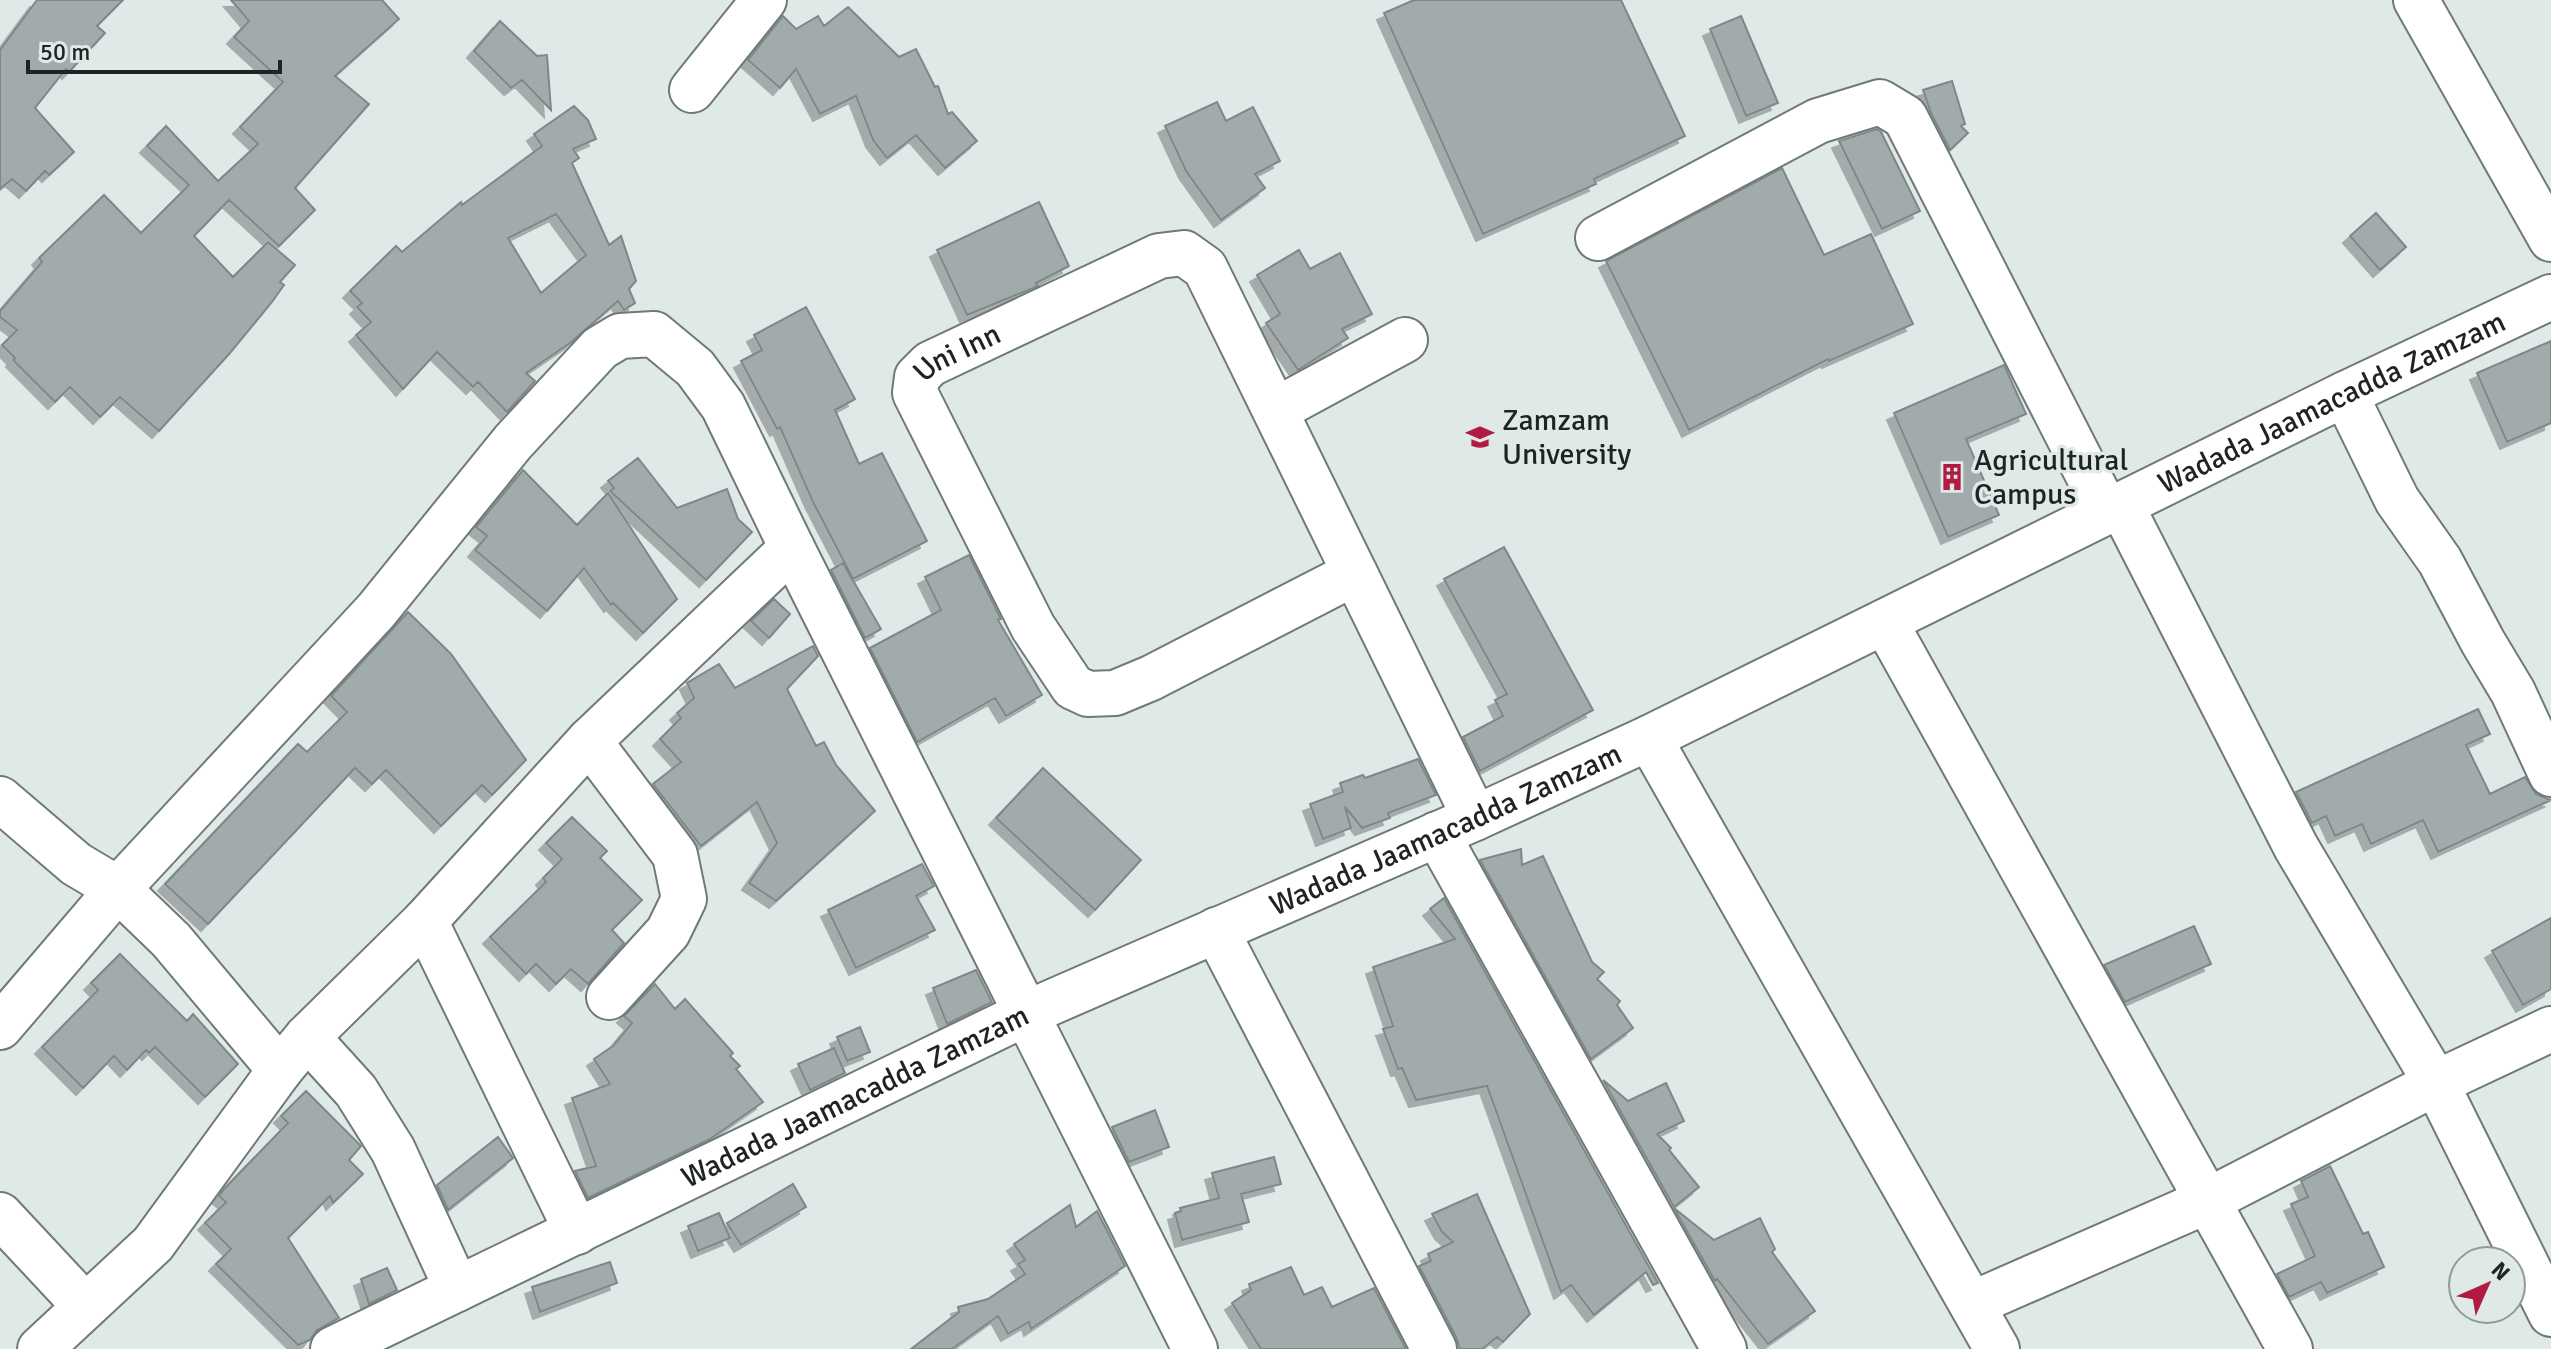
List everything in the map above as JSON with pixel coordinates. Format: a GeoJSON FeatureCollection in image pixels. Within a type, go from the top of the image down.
{"type":"FeatureCollection","features":[{"type":"Feature","properties":{"kind":"street"},"geometry":{"type":"LineString","coordinates":[[692,90],[764,0]]}},
{"type":"Feature","properties":{"kind":"street"},"geometry":{"type":"LineString","coordinates":[[2416,0],[2551,239]]}},
{"type":"Feature","properties":{"kind":"street"},"geometry":{"type":"LineString","coordinates":[[1598,238],[1818,121],[1880,102],[1905,117],[2296,847],[2436,1083],[2551,1314]]}},
{"type":"Feature","properties":{"kind":"street","name":"Uni Inn"},"geometry":{"type":"LineString","coordinates":[[1355,573],[1151,678],[1115,693],[1088,694],[1073,687],[1033,627],[915,393],[917,377],[930,364],[1159,256],[1184,253],[1205,268],[1355,573],[1456,826],[1724,1349]]}},
{"type":"Feature","properties":{"kind":"street","name":"Wadada Jaamacadda Zamzam"},"geometry":{"type":"LineString","coordinates":[[333,1349],[1027,1013],[1456,826],[1649,738],[2345,394],[2551,297]]}},
{"type":"Feature","properties":{"kind":"street"},"geometry":{"type":"LineString","coordinates":[[0,1027],[118,889],[376,611],[513,442],[600,348],[620,336],[654,334],[695,368],[723,406],[1195,1349]]}},
{"type":"Feature","properties":{"kind":"street"},"geometry":{"type":"LineString","coordinates":[[1276,410],[1405,340]]}},
{"type":"Feature","properties":{"kind":"street"},"geometry":{"type":"LineString","coordinates":[[2345,394],[2397,500],[2440,561],[2513,692],[2551,774]]}},
{"type":"Feature","properties":{"kind":"street"},"geometry":{"type":"LineString","coordinates":[[40,1349],[153,1244],[307,1037],[425,921],[589,741],[792,548]]}},
{"type":"Feature","properties":{"kind":"street"},"geometry":{"type":"LineString","coordinates":[[1885,622],[2290,1349]]}},
{"type":"Feature","properties":{"kind":"street"},"geometry":{"type":"LineString","coordinates":[[1649,738],[1997,1349]]}},
{"type":"Feature","properties":{"kind":"street"},"geometry":{"type":"LineString","coordinates":[[589,741],[675,855],[684,899],[668,932],[609,997]]}},
{"type":"Feature","properties":{"kind":"street"},"geometry":{"type":"LineString","coordinates":[[0,799],[76,864],[118,889],[171,940],[280,1070]]}},
{"type":"Feature","properties":{"kind":"street"},"geometry":{"type":"LineString","coordinates":[[425,921],[577,1232]]}},
{"type":"Feature","properties":{"kind":"street"},"geometry":{"type":"LineString","coordinates":[[1216,930],[1434,1349]]}},
{"type":"Feature","properties":{"kind":"street"},"geometry":{"type":"LineString","coordinates":[[1972,1304],[2207,1201],[2436,1083],[2551,1029]]}},
{"type":"Feature","properties":{"kind":"street"},"geometry":{"type":"LineString","coordinates":[[307,1037],[356,1091],[393,1150],[457,1289]]}},
{"type":"Feature","properties":{"kind":"street"},"geometry":{"type":"LineString","coordinates":[[0,1215],[85,1306]]}},
{"type":"Feature","properties":{"kind":"building"},"geometry":{"type":"Polygon","coordinates":[[[37,0],[123,0],[97,26],[105,33],[69,72],[66,69],[35,108],[74,152],[49,175],[45,171],[26,191],[12,179],[0,189],[0,50],[37,0]]]}},
{"type":"Feature","properties":{"kind":"building"},"geometry":{"type":"Polygon","coordinates":[[[231,0],[382,0],[399,19],[335,76],[369,104],[295,188],[315,210],[279,246],[229,200],[194,236],[233,277],[268,242],[295,265],[280,282],[284,285],[272,302],[230,353],[159,431],[120,397],[100,417],[70,387],[55,402],[2,345],[17,330],[0,317],[0,311],[42,262],[39,258],[104,195],[141,233],[189,185],[147,146],[166,126],[218,181],[258,144],[240,127],[283,82],[234,37],[249,21],[231,0]]]}},
{"type":"Feature","properties":{"kind":"building"},"geometry":{"type":"Polygon","coordinates":[[[1414,0],[1621,0],[1685,136],[1594,179],[1596,184],[1483,234],[1384,13],[1414,0]]]}},
{"type":"Feature","properties":{"kind":"building"},"geometry":{"type":"Polygon","coordinates":[[[848,7],[899,57],[916,49],[935,87],[938,86],[948,114],[952,112],[977,141],[945,168],[916,135],[887,158],[873,140],[856,96],[820,114],[796,69],[780,88],[748,60],[783,16],[796,29],[818,16],[824,26],[848,7]]]}},
{"type":"Feature","properties":{"kind":"building"},"geometry":{"type":"Polygon","coordinates":[[[1741,16],[1778,103],[1746,116],[1710,29],[1741,16]]]}},
{"type":"Feature","properties":{"kind":"building"},"geometry":{"type":"Polygon","coordinates":[[[500,21],[537,56],[547,55],[551,110],[522,80],[511,88],[474,51],[500,21]]]}},
{"type":"Feature","properties":{"kind":"building"},"geometry":{"type":"Polygon","coordinates":[[[1952,81],[1965,124],[1961,126],[1968,133],[1950,150],[1923,90],[1952,81]]]}},
{"type":"Feature","properties":{"kind":"building"},"geometry":{"type":"Polygon","coordinates":[[[1217,102],[1226,121],[1253,107],[1280,161],[1255,174],[1265,188],[1221,220],[1186,171],[1165,126],[1217,102]]]}},
{"type":"Feature","properties":{"kind":"building"},"geometry":{"type":"Polygon","coordinates":[[[574,106],[588,120],[596,139],[573,149],[579,158],[572,163],[609,245],[621,236],[636,281],[629,289],[635,303],[624,310],[618,301],[570,343],[526,373],[535,381],[507,412],[478,382],[473,387],[437,352],[403,389],[356,335],[371,322],[357,307],[362,303],[350,291],[396,246],[402,252],[461,202],[462,205],[542,146],[534,134],[574,106]],[[556,214],[508,238],[541,293],[586,255],[556,214]]]}},
{"type":"Feature","properties":{"kind":"building"},"geometry":{"type":"Polygon","coordinates":[[[1877,129],[1920,211],[1882,229],[1839,141],[1877,129]]]}},
{"type":"Feature","properties":{"kind":"building"},"geometry":{"type":"Polygon","coordinates":[[[1782,168],[1824,255],[1871,234],[1913,324],[1828,359],[1689,430],[1606,261],[1782,168]]]}},
{"type":"Feature","properties":{"kind":"building"},"geometry":{"type":"Polygon","coordinates":[[[1039,202],[1069,266],[1036,283],[1038,286],[967,315],[937,250],[1039,202]]]}},
{"type":"Feature","properties":{"kind":"building"},"geometry":{"type":"Polygon","coordinates":[[[2376,213],[2406,247],[2380,270],[2350,236],[2376,213]]]}},
{"type":"Feature","properties":{"kind":"building"},"geometry":{"type":"Polygon","coordinates":[[[1299,250],[1310,269],[1340,253],[1372,314],[1342,329],[1348,338],[1298,370],[1266,323],[1280,314],[1257,275],[1299,250]]]}},
{"type":"Feature","properties":{"kind":"building"},"geometry":{"type":"Polygon","coordinates":[[[806,307],[855,399],[835,410],[859,464],[882,453],[927,541],[853,579],[813,502],[780,427],[777,429],[741,361],[762,350],[754,335],[806,307]]]}},
{"type":"Feature","properties":{"kind":"building"},"geometry":{"type":"Polygon","coordinates":[[[2551,341],[2551,423],[2507,442],[2477,373],[2551,341]]]}},
{"type":"Feature","properties":{"kind":"building","name":"Agricultural Campus"},"geometry":{"type":"Polygon","coordinates":[[[2004,365],[2026,414],[1966,439],[1999,515],[1948,537],[1894,413],[2004,365]]]}},
{"type":"Feature","properties":{"kind":"building"},"geometry":{"type":"Polygon","coordinates":[[[638,458],[677,508],[727,489],[738,519],[752,532],[706,580],[610,491],[614,488],[608,481],[638,458]]]}},
{"type":"Feature","properties":{"kind":"building"},"geometry":{"type":"Polygon","coordinates":[[[523,470],[577,525],[608,493],[677,599],[643,633],[613,603],[611,605],[584,568],[547,611],[475,550],[487,536],[476,527],[523,470]]]}},
{"type":"Feature","properties":{"kind":"building"},"geometry":{"type":"Polygon","coordinates":[[[1504,547],[1593,710],[1480,771],[1463,737],[1503,716],[1495,700],[1507,694],[1444,579],[1504,547]]]}},
{"type":"Feature","properties":{"kind":"building"},"geometry":{"type":"Polygon","coordinates":[[[969,555],[1001,619],[998,620],[1042,695],[1006,716],[995,698],[917,742],[870,648],[941,610],[925,577],[969,555]]]}},
{"type":"Feature","properties":{"kind":"building"},"geometry":{"type":"Polygon","coordinates":[[[843,563],[881,629],[865,638],[831,570],[843,563]]]}},
{"type":"Feature","properties":{"kind":"building"},"geometry":{"type":"Polygon","coordinates":[[[774,599],[790,614],[769,638],[751,621],[774,599]]]}},
{"type":"Feature","properties":{"kind":"building"},"geometry":{"type":"Polygon","coordinates":[[[408,612],[451,654],[526,760],[492,795],[482,785],[441,826],[386,770],[372,784],[355,768],[208,924],[165,884],[298,744],[307,752],[347,712],[331,696],[408,612]]]}},
{"type":"Feature","properties":{"kind":"building"},"geometry":{"type":"Polygon","coordinates":[[[813,646],[818,656],[787,689],[816,746],[824,742],[836,765],[875,811],[776,901],[749,883],[777,843],[757,802],[701,846],[653,784],[681,762],[660,739],[681,718],[677,713],[694,698],[687,683],[719,664],[735,688],[813,646]]]}},
{"type":"Feature","properties":{"kind":"building"},"geometry":{"type":"Polygon","coordinates":[[[2478,709],[2490,734],[2466,745],[2490,794],[2525,777],[2536,794],[2551,800],[2438,852],[2423,820],[2371,844],[2362,824],[2335,836],[2326,816],[2312,823],[2296,792],[2478,709]]]}},
{"type":"Feature","properties":{"kind":"building"},"geometry":{"type":"Polygon","coordinates":[[[1418,759],[1436,795],[1388,813],[1390,818],[1362,828],[1345,807],[1351,828],[1323,839],[1310,804],[1343,792],[1340,783],[1363,775],[1365,778],[1418,759]]]}},
{"type":"Feature","properties":{"kind":"building"},"geometry":{"type":"Polygon","coordinates":[[[1043,768],[1141,860],[1095,910],[996,818],[1043,768]]]}},
{"type":"Feature","properties":{"kind":"building"},"geometry":{"type":"Polygon","coordinates":[[[572,817],[607,851],[600,858],[642,900],[612,930],[624,943],[588,984],[571,969],[556,984],[536,964],[526,974],[490,937],[546,882],[543,878],[562,859],[546,843],[572,817]]]}},
{"type":"Feature","properties":{"kind":"building"},"geometry":{"type":"Polygon","coordinates":[[[1521,849],[1522,865],[1543,856],[1592,962],[1604,972],[1597,979],[1620,1001],[1617,1005],[1633,1028],[1591,1059],[1480,860],[1521,849]]]}},
{"type":"Feature","properties":{"kind":"building"},"geometry":{"type":"Polygon","coordinates":[[[922,864],[934,886],[916,896],[935,930],[856,968],[828,910],[922,864]]]}},
{"type":"Feature","properties":{"kind":"building"},"geometry":{"type":"Polygon","coordinates":[[[1444,898],[1658,1283],[1653,1285],[1646,1272],[1594,1315],[1571,1285],[1561,1292],[1487,1086],[1416,1100],[1402,1068],[1398,1069],[1383,1029],[1393,1026],[1373,967],[1455,939],[1430,909],[1444,898]]]}},
{"type":"Feature","properties":{"kind":"building"},"geometry":{"type":"Polygon","coordinates":[[[2551,918],[2551,989],[2523,1005],[2492,951],[2551,918]]]}},
{"type":"Feature","properties":{"kind":"building"},"geometry":{"type":"Polygon","coordinates":[[[2194,926],[2211,964],[2125,1002],[2104,965],[2194,926]]]}},
{"type":"Feature","properties":{"kind":"building"},"geometry":{"type":"Polygon","coordinates":[[[120,954],[187,1021],[193,1014],[238,1064],[205,1097],[155,1047],[149,1053],[146,1050],[127,1070],[114,1056],[83,1088],[42,1047],[98,990],[91,983],[120,954]]]}},
{"type":"Feature","properties":{"kind":"building"},"geometry":{"type":"Polygon","coordinates":[[[976,970],[992,1002],[947,1024],[933,988],[976,970]]]}},
{"type":"Feature","properties":{"kind":"building"},"geometry":{"type":"Polygon","coordinates":[[[655,984],[675,1009],[685,999],[733,1053],[730,1056],[740,1066],[736,1069],[763,1102],[710,1139],[588,1198],[575,1171],[596,1166],[572,1098],[610,1084],[594,1059],[613,1046],[632,1023],[624,1016],[655,984]]]}},
{"type":"Feature","properties":{"kind":"building"},"geometry":{"type":"Polygon","coordinates":[[[860,1027],[870,1052],[847,1061],[837,1037],[860,1027]]]}},
{"type":"Feature","properties":{"kind":"building"},"geometry":{"type":"Polygon","coordinates":[[[834,1048],[845,1073],[810,1090],[798,1064],[834,1048]]]}},
{"type":"Feature","properties":{"kind":"building"},"geometry":{"type":"Polygon","coordinates":[[[1603,1080],[1628,1101],[1666,1083],[1684,1121],[1657,1134],[1699,1187],[1674,1207],[1603,1080]]]}},
{"type":"Feature","properties":{"kind":"building"},"geometry":{"type":"Polygon","coordinates":[[[306,1091],[361,1146],[349,1160],[363,1174],[333,1203],[330,1196],[288,1238],[339,1318],[317,1330],[310,1340],[298,1345],[216,1264],[231,1249],[205,1223],[226,1202],[219,1196],[225,1188],[288,1123],[281,1116],[306,1091]]]}},
{"type":"Feature","properties":{"kind":"building"},"geometry":{"type":"Polygon","coordinates":[[[1155,1110],[1169,1147],[1129,1162],[1112,1127],[1155,1110]]]}},
{"type":"Feature","properties":{"kind":"building"},"geometry":{"type":"Polygon","coordinates":[[[498,1137],[513,1158],[448,1210],[437,1185],[498,1137]]]}},
{"type":"Feature","properties":{"kind":"building"},"geometry":{"type":"Polygon","coordinates":[[[1274,1157],[1281,1184],[1241,1194],[1249,1222],[1182,1240],[1175,1213],[1181,1211],[1180,1208],[1219,1198],[1212,1173],[1274,1157]]]}},
{"type":"Feature","properties":{"kind":"building"},"geometry":{"type":"Polygon","coordinates":[[[2330,1166],[2363,1234],[2368,1232],[2384,1267],[2327,1293],[2321,1282],[2289,1297],[2277,1274],[2315,1256],[2291,1204],[2308,1197],[2301,1181],[2330,1166]]]}},
{"type":"Feature","properties":{"kind":"building"},"geometry":{"type":"Polygon","coordinates":[[[793,1184],[806,1207],[741,1245],[727,1223],[793,1184]]]}},
{"type":"Feature","properties":{"kind":"building"},"geometry":{"type":"Polygon","coordinates":[[[1477,1194],[1530,1314],[1503,1342],[1497,1337],[1482,1349],[1460,1349],[1419,1266],[1431,1261],[1428,1254],[1453,1242],[1442,1232],[1432,1214],[1477,1194]]]}},
{"type":"Feature","properties":{"kind":"building"},"geometry":{"type":"Polygon","coordinates":[[[1070,1205],[1076,1227],[1097,1211],[1125,1266],[1031,1329],[1029,1322],[1008,1334],[998,1316],[952,1349],[911,1349],[959,1312],[958,1307],[988,1299],[1025,1274],[1018,1264],[1025,1260],[1014,1244],[1070,1205]]]}},
{"type":"Feature","properties":{"kind":"building"},"geometry":{"type":"Polygon","coordinates":[[[1674,1208],[1714,1240],[1760,1218],[1775,1249],[1772,1252],[1815,1311],[1768,1344],[1717,1279],[1715,1281],[1674,1208]]]}},
{"type":"Feature","properties":{"kind":"building"},"geometry":{"type":"Polygon","coordinates":[[[719,1213],[730,1238],[698,1251],[688,1226],[719,1213]]]}},
{"type":"Feature","properties":{"kind":"building"},"geometry":{"type":"Polygon","coordinates":[[[610,1262],[617,1283],[540,1312],[532,1287],[610,1262]]]}},
{"type":"Feature","properties":{"kind":"building"},"geometry":{"type":"Polygon","coordinates":[[[1291,1267],[1304,1295],[1322,1287],[1332,1307],[1374,1288],[1406,1349],[1261,1349],[1232,1303],[1251,1290],[1249,1284],[1291,1267]]]}},
{"type":"Feature","properties":{"kind":"building"},"geometry":{"type":"Polygon","coordinates":[[[387,1268],[397,1290],[369,1304],[361,1279],[387,1268]]]}},
{"type":"Feature","properties":{"kind":"place","name":"Zamzam University"},"geometry":{"type":"Point","coordinates":[1480,437]}},
{"type":"Feature","properties":{"kind":"place","name":"Agricultural Campus"},"geometry":{"type":"Point","coordinates":[1952,477]}}]}
